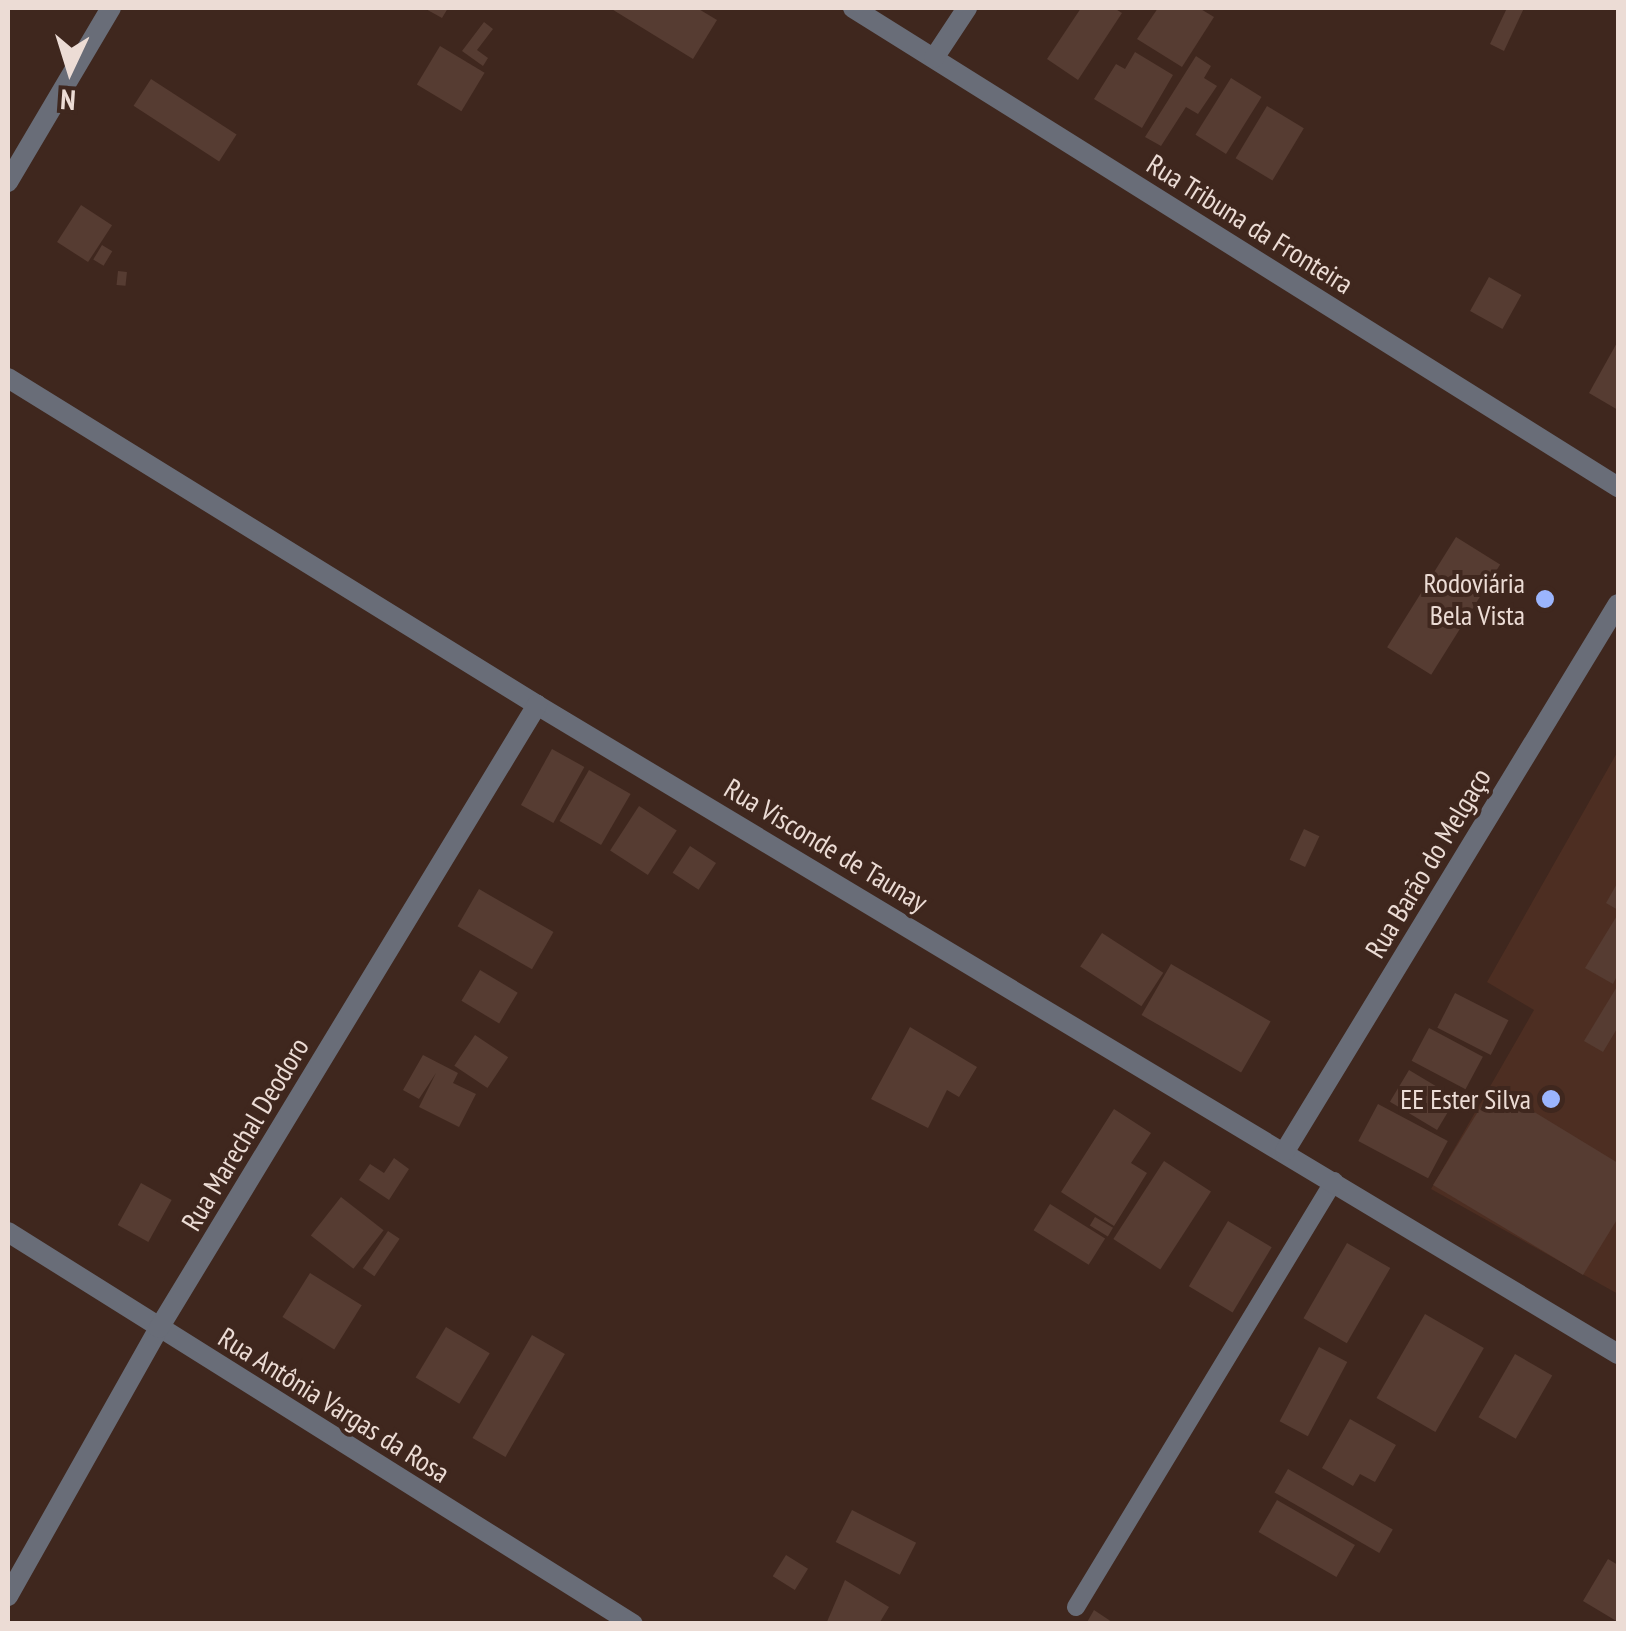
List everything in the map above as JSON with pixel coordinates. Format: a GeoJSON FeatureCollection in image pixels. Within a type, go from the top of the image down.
{"type":"FeatureCollection","features":[{"type":"Feature","properties":{"kind":"street"},"geometry":{"type":"LineString","coordinates":[[8,182],[111,8]]}},
{"type":"Feature","properties":{"kind":"street","name":"Rua Tribuna da Fronteira"},"geometry":{"type":"LineString","coordinates":[[853,8],[1618,486]]}},
{"type":"Feature","properties":{"kind":"street"},"geometry":{"type":"LineString","coordinates":[[934,58],[967,8]]}},
{"type":"Feature","properties":{"kind":"street","name":"Rua Visconde de Taunay"},"geometry":{"type":"LineString","coordinates":[[8,378],[538,705],[1618,1354]]}},
{"type":"Feature","properties":{"kind":"street","name":"Rua Barão do Melgaço"},"geometry":{"type":"LineString","coordinates":[[1285,1151],[1618,604]]}},
{"type":"Feature","properties":{"kind":"street","name":"Rua Marechal Deodoro"},"geometry":{"type":"LineString","coordinates":[[8,1596],[159,1328],[538,705]]}},
{"type":"Feature","properties":{"kind":"street","name":"Rua Antônia Vargas da Rosa"},"geometry":{"type":"LineString","coordinates":[[8,1232],[632,1624]]}},
{"type":"Feature","properties":{"kind":"lane"},"geometry":{"type":"LineString","coordinates":[[1076,1607],[1334,1180]]}},
{"type":"Feature","properties":{"kind":"shaded area","name":"EE Ester Silva"},"geometry":{"type":"Polygon","coordinates":[[[1618,751],[1618,1294],[1431,1189],[1534,1010],[1487,982],[1618,751]]]}},
{"type":"Feature","properties":{"kind":"building"},"geometry":{"type":"Polygon","coordinates":[[[424,8],[448,8],[442,18],[424,8]]]}},
{"type":"Feature","properties":{"kind":"building"},"geometry":{"type":"Polygon","coordinates":[[[610,8],[697,8],[717,20],[693,59],[610,8]]]}},
{"type":"Feature","properties":{"kind":"building"},"geometry":{"type":"Polygon","coordinates":[[[1081,8],[1114,8],[1122,13],[1078,80],[1047,59],[1081,8]]]}},
{"type":"Feature","properties":{"kind":"building"},"geometry":{"type":"Polygon","coordinates":[[[1158,8],[1199,8],[1214,17],[1182,67],[1137,39],[1158,8]]]}},
{"type":"Feature","properties":{"kind":"building"},"geometry":{"type":"Polygon","coordinates":[[[1507,8],[1524,8],[1504,51],[1490,44],[1507,8]]]}},
{"type":"Feature","properties":{"kind":"building"},"geometry":{"type":"Polygon","coordinates":[[[484,22],[493,29],[477,50],[488,58],[483,66],[462,51],[484,22]]]}},
{"type":"Feature","properties":{"kind":"building"},"geometry":{"type":"Polygon","coordinates":[[[440,46],[485,73],[461,111],[417,85],[440,46]]]}},
{"type":"Feature","properties":{"kind":"building"},"geometry":{"type":"Polygon","coordinates":[[[1135,52],[1173,75],[1142,128],[1094,99],[1116,64],[1125,69],[1135,52]]]}},
{"type":"Feature","properties":{"kind":"building"},"geometry":{"type":"Polygon","coordinates":[[[1196,56],[1211,66],[1204,78],[1217,86],[1198,114],[1186,107],[1161,146],[1145,137],[1196,56]]]}},
{"type":"Feature","properties":{"kind":"building"},"geometry":{"type":"Polygon","coordinates":[[[1231,78],[1262,97],[1226,154],[1195,135],[1231,78]]]}},
{"type":"Feature","properties":{"kind":"building"},"geometry":{"type":"Polygon","coordinates":[[[151,79],[237,135],[219,161],[134,106],[151,79]]]}},
{"type":"Feature","properties":{"kind":"building"},"geometry":{"type":"Polygon","coordinates":[[[1267,106],[1304,128],[1272,180],[1236,158],[1267,106]]]}},
{"type":"Feature","properties":{"kind":"building"},"geometry":{"type":"Polygon","coordinates":[[[81,205],[112,225],[88,262],[57,242],[81,205]]]}},
{"type":"Feature","properties":{"kind":"building"},"geometry":{"type":"Polygon","coordinates":[[[102,245],[112,251],[104,266],[93,260],[102,245]]]}},
{"type":"Feature","properties":{"kind":"building"},"geometry":{"type":"Polygon","coordinates":[[[118,271],[127,272],[125,286],[117,285],[118,271]]]}},
{"type":"Feature","properties":{"kind":"building"},"geometry":{"type":"Polygon","coordinates":[[[1489,277],[1521,295],[1502,329],[1470,311],[1489,277]]]}},
{"type":"Feature","properties":{"kind":"building"},"geometry":{"type":"Polygon","coordinates":[[[1618,341],[1618,410],[1589,393],[1618,341]]]}},
{"type":"Feature","properties":{"kind":"building"},"geometry":{"type":"Polygon","coordinates":[[[1456,537],[1500,565],[1431,675],[1387,647],[1456,537]]]}},
{"type":"Feature","properties":{"kind":"building"},"geometry":{"type":"Polygon","coordinates":[[[552,749],[584,767],[553,823],[521,805],[552,749]]]}},
{"type":"Feature","properties":{"kind":"building"},"geometry":{"type":"Polygon","coordinates":[[[589,770],[631,794],[601,845],[560,821],[589,770]]]}},
{"type":"Feature","properties":{"kind":"building"},"geometry":{"type":"Polygon","coordinates":[[[639,806],[677,831],[648,875],[610,850],[639,806]]]}},
{"type":"Feature","properties":{"kind":"building"},"geometry":{"type":"Polygon","coordinates":[[[1304,829],[1319,836],[1305,867],[1290,860],[1304,829]]]}},
{"type":"Feature","properties":{"kind":"building"},"geometry":{"type":"Polygon","coordinates":[[[690,846],[716,863],[699,890],[673,873],[690,846]]]}},
{"type":"Feature","properties":{"kind":"building"},"geometry":{"type":"Polygon","coordinates":[[[1618,882],[1618,910],[1606,903],[1618,882]]]}},
{"type":"Feature","properties":{"kind":"building"},"geometry":{"type":"Polygon","coordinates":[[[479,889],[553,932],[532,969],[458,926],[479,889]]]}},
{"type":"Feature","properties":{"kind":"building"},"geometry":{"type":"Polygon","coordinates":[[[1618,914],[1618,974],[1613,984],[1585,968],[1618,914]]]}},
{"type":"Feature","properties":{"kind":"building"},"geometry":{"type":"Polygon","coordinates":[[[1102,933],[1163,973],[1141,1006],[1080,967],[1102,933]]]}},
{"type":"Feature","properties":{"kind":"building"},"geometry":{"type":"Polygon","coordinates":[[[1171,964],[1271,1022],[1241,1073],[1142,1015],[1171,964]]]}},
{"type":"Feature","properties":{"kind":"building"},"geometry":{"type":"Polygon","coordinates":[[[480,970],[518,993],[499,1024],[461,1001],[480,970]]]}},
{"type":"Feature","properties":{"kind":"building"},"geometry":{"type":"Polygon","coordinates":[[[1618,985],[1618,1027],[1603,1052],[1584,1041],[1618,985]]]}},
{"type":"Feature","properties":{"kind":"building"},"geometry":{"type":"Polygon","coordinates":[[[1455,993],[1508,1020],[1491,1055],[1437,1028],[1455,993]]]}},
{"type":"Feature","properties":{"kind":"building"},"geometry":{"type":"Polygon","coordinates":[[[910,1027],[977,1067],[959,1097],[947,1090],[928,1128],[871,1099],[910,1027]]]}},
{"type":"Feature","properties":{"kind":"building"},"geometry":{"type":"Polygon","coordinates":[[[1429,1028],[1483,1057],[1465,1089],[1412,1061],[1429,1028]]]}},
{"type":"Feature","properties":{"kind":"building"},"geometry":{"type":"Polygon","coordinates":[[[475,1035],[508,1057],[487,1088],[454,1066],[475,1035]]]}},
{"type":"Feature","properties":{"kind":"building"},"geometry":{"type":"Polygon","coordinates":[[[423,1055],[458,1073],[453,1083],[476,1094],[459,1127],[419,1107],[436,1073],[419,1099],[403,1090],[423,1055]]]}},
{"type":"Feature","properties":{"kind":"building"},"geometry":{"type":"Polygon","coordinates":[[[1409,1070],[1456,1098],[1437,1130],[1390,1102],[1409,1070]]]}},
{"type":"Feature","properties":{"kind":"building"},"geometry":{"type":"Polygon","coordinates":[[[1493,1087],[1618,1163],[1618,1218],[1583,1275],[1433,1185],[1493,1087]]]}},
{"type":"Feature","properties":{"kind":"building"},"geometry":{"type":"Polygon","coordinates":[[[1378,1104],[1448,1141],[1428,1178],[1358,1141],[1378,1104]]]}},
{"type":"Feature","properties":{"kind":"building"},"geometry":{"type":"Polygon","coordinates":[[[1114,1109],[1151,1133],[1131,1163],[1147,1173],[1114,1226],[1061,1192],[1114,1109]]]}},
{"type":"Feature","properties":{"kind":"building"},"geometry":{"type":"Polygon","coordinates":[[[394,1158],[409,1169],[389,1200],[359,1180],[370,1164],[384,1173],[394,1158]]]}},
{"type":"Feature","properties":{"kind":"building"},"geometry":{"type":"Polygon","coordinates":[[[1164,1161],[1211,1191],[1160,1269],[1113,1239],[1164,1161]]]}},
{"type":"Feature","properties":{"kind":"building"},"geometry":{"type":"Polygon","coordinates":[[[141,1183],[172,1200],[148,1242],[118,1225],[141,1183]]]}},
{"type":"Feature","properties":{"kind":"building"},"geometry":{"type":"Polygon","coordinates":[[[341,1197],[384,1230],[353,1269],[311,1236],[341,1197]]]}},
{"type":"Feature","properties":{"kind":"building"},"geometry":{"type":"Polygon","coordinates":[[[1050,1204],[1105,1238],[1089,1265],[1034,1230],[1050,1204]]]}},
{"type":"Feature","properties":{"kind":"building"},"geometry":{"type":"Polygon","coordinates":[[[1095,1217],[1113,1228],[1108,1236],[1090,1226],[1095,1217]]]}},
{"type":"Feature","properties":{"kind":"building"},"geometry":{"type":"Polygon","coordinates":[[[1228,1221],[1272,1247],[1233,1312],[1189,1286],[1228,1221]]]}},
{"type":"Feature","properties":{"kind":"building"},"geometry":{"type":"Polygon","coordinates":[[[388,1231],[400,1239],[374,1276],[363,1268],[388,1231]]]}},
{"type":"Feature","properties":{"kind":"building"},"geometry":{"type":"Polygon","coordinates":[[[1347,1243],[1390,1268],[1347,1343],[1304,1318],[1347,1243]]]}},
{"type":"Feature","properties":{"kind":"building"},"geometry":{"type":"Polygon","coordinates":[[[310,1273],[362,1305],[334,1349],[282,1317],[310,1273]]]}},
{"type":"Feature","properties":{"kind":"building"},"geometry":{"type":"Polygon","coordinates":[[[1425,1314],[1484,1348],[1435,1432],[1376,1398],[1425,1314]]]}},
{"type":"Feature","properties":{"kind":"building"},"geometry":{"type":"Polygon","coordinates":[[[446,1327],[490,1353],[459,1404],[416,1378],[446,1327]]]}},
{"type":"Feature","properties":{"kind":"building"},"geometry":{"type":"Polygon","coordinates":[[[532,1335],[565,1354],[505,1457],[472,1438],[532,1335]]]}},
{"type":"Feature","properties":{"kind":"building"},"geometry":{"type":"Polygon","coordinates":[[[1319,1347],[1347,1362],[1308,1436],[1280,1421],[1319,1347]]]}},
{"type":"Feature","properties":{"kind":"building"},"geometry":{"type":"Polygon","coordinates":[[[1515,1354],[1552,1376],[1516,1439],[1478,1417],[1515,1354]]]}},
{"type":"Feature","properties":{"kind":"building"},"geometry":{"type":"Polygon","coordinates":[[[1350,1419],[1396,1445],[1375,1482],[1360,1474],[1353,1486],[1322,1468],[1350,1419]]]}},
{"type":"Feature","properties":{"kind":"building"},"geometry":{"type":"Polygon","coordinates":[[[1288,1469],[1393,1530],[1379,1553],[1274,1492],[1288,1469]]]}},
{"type":"Feature","properties":{"kind":"building"},"geometry":{"type":"Polygon","coordinates":[[[1277,1500],[1355,1545],[1336,1577],[1258,1532],[1277,1500]]]}},
{"type":"Feature","properties":{"kind":"building"},"geometry":{"type":"Polygon","coordinates":[[[852,1510],[916,1543],[900,1575],[836,1542],[852,1510]]]}},
{"type":"Feature","properties":{"kind":"building"},"geometry":{"type":"Polygon","coordinates":[[[786,1555],[808,1569],[795,1590],[773,1576],[786,1555]]]}},
{"type":"Feature","properties":{"kind":"building"},"geometry":{"type":"Polygon","coordinates":[[[1608,1559],[1618,1565],[1618,1622],[1583,1601],[1608,1559]]]}},
{"type":"Feature","properties":{"kind":"building"},"geometry":{"type":"Polygon","coordinates":[[[845,1580],[889,1607],[880,1622],[826,1624],[845,1580]]]}},
{"type":"Feature","properties":{"kind":"building"},"geometry":{"type":"Polygon","coordinates":[[[1094,1610],[1115,1624],[1086,1624],[1094,1610]]]}},
{"type":"Feature","properties":{"kind":"place","name":"Rodoviária Bela Vista"},"geometry":{"type":"Point","coordinates":[1545,599]}},
{"type":"Feature","properties":{"kind":"place","name":"EE Ester Silva"},"geometry":{"type":"Point","coordinates":[1551,1099]}}]}
